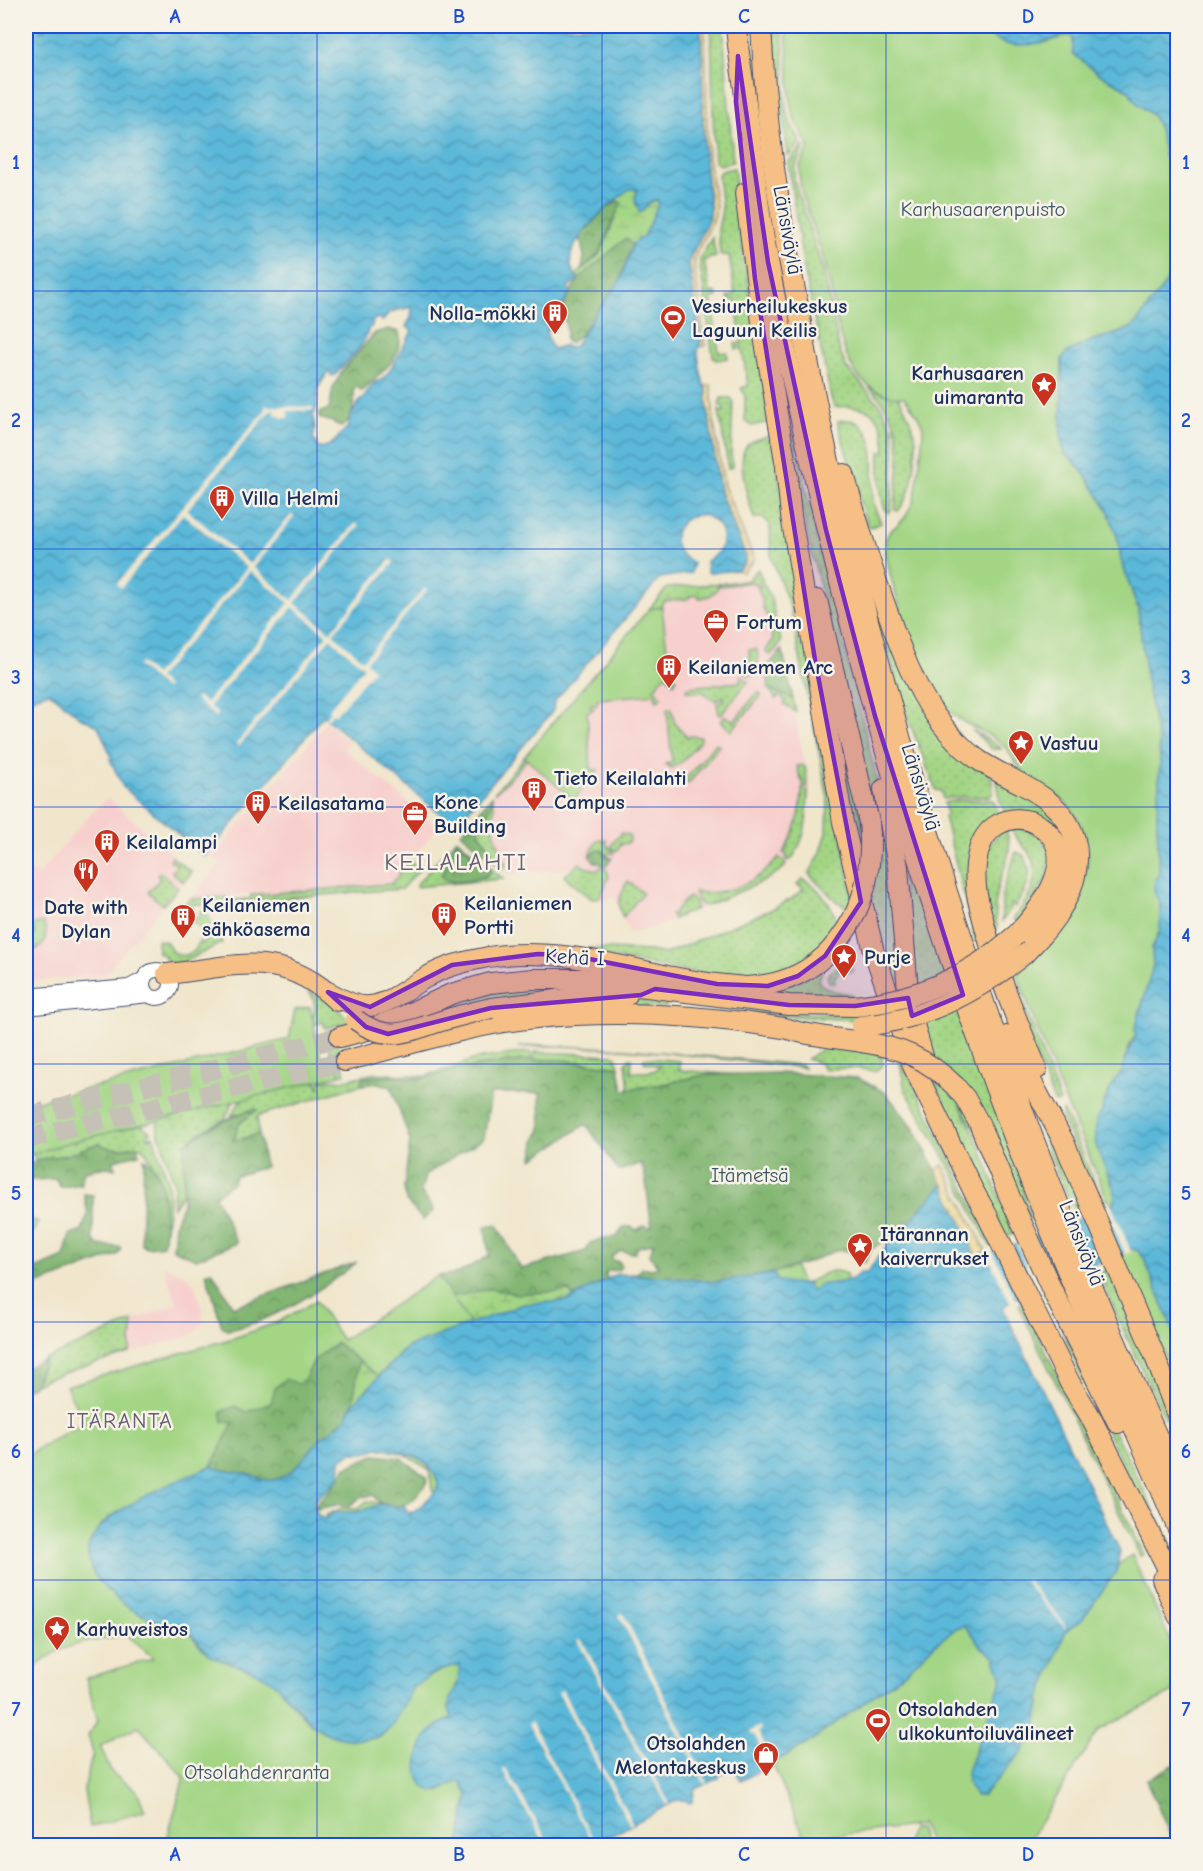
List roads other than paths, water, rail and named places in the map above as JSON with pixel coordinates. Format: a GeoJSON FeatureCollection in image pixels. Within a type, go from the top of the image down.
{"type":"FeatureCollection","features":[{"type":"Feature","properties":{"kind":"highway","name":"Länsiväylä"},"geometry":{"type":"LineString","coordinates":[[736,26],[738,56],[761,216],[778,312],[814,477],[871,668]]}},
{"type":"Feature","properties":{"kind":"highway","name":"Länsiväylä"},"geometry":{"type":"LineString","coordinates":[[761,26],[772,153],[780,208],[824,444],[894,779],[951,959],[1023,1160],[1056,1223],[1178,1529]]}},
{"type":"Feature","properties":{"kind":"highway"},"geometry":{"type":"LineString","coordinates":[[328,992],[359,1006],[370,1006],[393,998],[426,977],[452,965],[489,957],[513,955],[569,955],[675,977],[746,987],[768,986],[798,976],[825,957],[848,928],[863,896],[871,856],[869,822],[786,467],[759,310],[736,102],[738,56]]}},
{"type":"Feature","properties":{"kind":"highway"},"geometry":{"type":"LineString","coordinates":[[798,305],[852,503],[896,637],[921,693],[935,715],[957,741],[979,760],[1045,799],[1064,817],[1075,840],[1077,852],[1074,875],[1066,898],[1052,922],[1023,956],[985,983],[945,1005],[862,1034]]}},
{"type":"Feature","properties":{"kind":"highway"},"geometry":{"type":"LineString","coordinates":[[786,467],[791,516],[850,856],[866,922],[913,1066],[1000,1241],[1041,1294],[1178,1534]]}},
{"type":"Feature","properties":{"kind":"highway"},"geometry":{"type":"LineString","coordinates":[[871,668],[865,702],[894,839],[905,975],[915,1028],[939,1103],[978,1188],[986,1213]]}},
{"type":"Feature","properties":{"kind":"highway"},"geometry":{"type":"LineString","coordinates":[[871,668],[895,694],[915,747],[953,870],[966,927],[991,1000],[1016,1053],[1064,1142],[1154,1354],[1178,1417]]}},
{"type":"Feature","properties":{"kind":"highway","name":"Kehä I"},"geometry":{"type":"LineString","coordinates":[[340,1037],[397,1019],[450,994],[490,983],[556,978],[583,979],[789,1005],[817,1006],[855,1006],[897,1000],[941,986],[983,962],[1016,935],[1042,906],[1058,866],[1056,845],[1050,835],[1025,819],[1010,820],[994,826],[981,844],[977,857],[976,888],[990,946],[1018,1023],[1060,1127],[1064,1142]]}},
{"type":"Feature","properties":{"kind":"highway"},"geometry":{"type":"LineString","coordinates":[[167,974],[231,964],[271,965],[308,977],[366,1027],[377,1032],[398,1034],[491,1008],[595,996],[641,996],[656,989]]}},
{"type":"Feature","properties":{"kind":"highway"},"geometry":{"type":"LineString","coordinates":[[490,983],[509,973],[555,968],[675,977]]}},
{"type":"Feature","properties":{"kind":"highway"},"geometry":{"type":"LineString","coordinates":[[345,1061],[489,1025],[536,1018],[653,1015],[779,1027],[804,1024],[862,1034],[930,1064],[965,1098],[979,1123],[1022,1230],[1041,1294],[1078,1380],[1089,1414],[1139,1517],[1178,1589]]}},
{"type":"Feature","properties":{"kind":"highway","name":"Länsiväylä"},"geometry":{"type":"LineString","coordinates":[[1078,1276],[1178,1483]]}},
{"type":"Feature","properties":{"kind":"highway"},"geometry":{"type":"LineString","coordinates":[[1078,1276],[1178,1453]]}},
{"type":"Feature","properties":{"kind":"highway"},"geometry":{"type":"LineString","coordinates":[[1154,1354],[1178,1399]]}},
{"type":"Feature","properties":{"kind":"highway"},"geometry":{"type":"LineString","coordinates":[[1139,1517],[1178,1616]]}},
{"type":"Feature","properties":{"kind":"street"},"geometry":{"type":"LineString","coordinates":[[26,996],[129,987],[144,980],[148,974],[156,970],[167,974],[171,981],[167,993],[157,997],[149,995],[26,1008]]}},
{"type":"Feature","properties":{"kind":"street"},"geometry":{"type":"LineString","coordinates":[[144,980],[144,989],[149,995]]}},
{"type":"Feature","properties":{"kind":"water"},"geometry":{"type":"Polygon","coordinates":[[[26,26],[701,26],[704,151],[710,207],[708,221],[689,264],[701,342],[698,351],[699,363],[704,386],[707,389],[707,404],[720,492],[745,554],[745,563],[738,570],[709,573],[706,561],[721,547],[720,528],[708,517],[699,515],[683,522],[675,537],[676,546],[682,555],[693,563],[691,573],[660,578],[554,702],[553,711],[455,826],[323,716],[205,857],[123,787],[98,726],[80,717],[49,692],[26,700],[26,26]],[[629,189],[596,218],[576,243],[571,256],[571,268],[579,279],[568,287],[570,293],[556,316],[554,327],[546,331],[553,349],[565,345],[566,348],[575,346],[596,312],[620,281],[633,244],[644,235],[651,221],[658,204],[657,200],[652,201],[640,213],[635,201],[637,190],[629,189]],[[412,307],[393,313],[390,311],[383,321],[378,318],[373,320],[364,341],[355,353],[335,375],[332,376],[328,372],[318,388],[317,407],[313,417],[315,428],[313,439],[317,448],[328,446],[349,426],[350,417],[361,399],[375,382],[388,373],[411,333],[406,326],[411,318],[412,307]]]}},
{"type":"Feature","properties":{"kind":"water"},"geometry":{"type":"Polygon","coordinates":[[[982,26],[1177,26],[1177,251],[1171,182],[1159,129],[1153,116],[1137,103],[1128,90],[1099,74],[1073,54],[1073,38],[1068,35],[1041,43],[1021,45],[1003,43],[995,39],[982,26]]]}},
{"type":"Feature","properties":{"kind":"water"},"geometry":{"type":"Polygon","coordinates":[[[1177,251],[1177,1340],[1144,1258],[1137,1250],[1131,1249],[1010,1301],[1003,1308],[1120,1551],[1116,1572],[1081,1621],[1066,1630],[1041,1695],[1036,1728],[1022,1752],[982,1796],[975,1796],[968,1783],[967,1772],[1002,1680],[995,1657],[980,1646],[965,1626],[958,1627],[928,1650],[905,1673],[805,1745],[741,1781],[734,1768],[719,1775],[719,1778],[695,1789],[692,1802],[677,1800],[594,1845],[459,1845],[468,1795],[462,1783],[457,1782],[433,1792],[425,1788],[417,1766],[418,1757],[428,1734],[452,1717],[449,1708],[450,1699],[457,1686],[460,1665],[439,1671],[414,1686],[392,1725],[380,1737],[355,1739],[331,1735],[313,1724],[279,1687],[266,1677],[214,1657],[183,1628],[142,1615],[109,1592],[100,1583],[89,1561],[88,1550],[93,1536],[104,1523],[139,1499],[211,1466],[252,1475],[263,1480],[282,1477],[297,1466],[322,1437],[344,1421],[353,1404],[407,1347],[524,1304],[566,1301],[617,1274],[714,1282],[769,1274],[775,1275],[777,1281],[809,1283],[808,1287],[812,1291],[822,1285],[844,1282],[860,1273],[867,1273],[882,1252],[943,1184],[969,1238],[973,1252],[978,1256],[994,1253],[1112,1204],[1115,1199],[1113,1186],[1096,1145],[1096,1119],[1102,1112],[1103,1104],[1115,1080],[1123,1071],[1124,1060],[1136,1035],[1135,1029],[1153,966],[1152,949],[1160,930],[1160,902],[1154,888],[1159,874],[1157,818],[1159,743],[1147,687],[1138,609],[1121,560],[1119,543],[1108,510],[1088,479],[1074,461],[1065,454],[1061,441],[1062,359],[1067,352],[1093,340],[1122,332],[1134,326],[1166,283],[1177,251]],[[378,1448],[363,1453],[351,1453],[341,1460],[340,1477],[314,1501],[317,1514],[325,1519],[335,1512],[356,1512],[381,1504],[399,1507],[403,1505],[410,1516],[411,1511],[413,1512],[429,1499],[438,1484],[425,1462],[411,1455],[378,1448]]]}},
{"type":"Feature","properties":{"kind":"tunnel"},"geometry":{"type":"LineString","coordinates":[[26,1117],[340,1037]]}},
{"type":"Feature","properties":{"kind":"tunnel"},"geometry":{"type":"LineString","coordinates":[[26,1139],[345,1061]]}},
{"type":"Feature","properties":{"kind":"place","name":"Nolla-mökki"},"geometry":{"type":"Point","coordinates":[555,336]}},
{"type":"Feature","properties":{"kind":"place","name":"Vesiurheilukeskus Laguuni Keilis"},"geometry":{"type":"Point","coordinates":[673,341]}},
{"type":"Feature","properties":{"kind":"place","name":"Karhusaaren uimaranta"},"geometry":{"type":"Point","coordinates":[1044,408]}},
{"type":"Feature","properties":{"kind":"place","name":"Villa Helmi"},"geometry":{"type":"Point","coordinates":[222,521]}},
{"type":"Feature","properties":{"kind":"place","name":"Fortum"},"geometry":{"type":"Point","coordinates":[716,645]}},
{"type":"Feature","properties":{"kind":"place","name":"Keilaniemen Arc"},"geometry":{"type":"Point","coordinates":[669,690]}},
{"type":"Feature","properties":{"kind":"place","name":"Vastuu"},"geometry":{"type":"Point","coordinates":[1021,766]}},
{"type":"Feature","properties":{"kind":"place","name":"Tieto Keilalahti Campus"},"geometry":{"type":"Point","coordinates":[534,813]}},
{"type":"Feature","properties":{"kind":"place","name":"Keilasatama"},"geometry":{"type":"Point","coordinates":[258,826]}},
{"type":"Feature","properties":{"kind":"place","name":"Kone Building"},"geometry":{"type":"Point","coordinates":[415,837]}},
{"type":"Feature","properties":{"kind":"place","name":"Keilalampi"},"geometry":{"type":"Point","coordinates":[107,865]}},
{"type":"Feature","properties":{"kind":"place","name":"Date with Dylan"},"geometry":{"type":"Point","coordinates":[86,894]}},
{"type":"Feature","properties":{"kind":"place","name":"Keilaniemen Portti"},"geometry":{"type":"Point","coordinates":[444,938]}},
{"type":"Feature","properties":{"kind":"place","name":"Keilaniemen sähköasema"},"geometry":{"type":"Point","coordinates":[183,940]}},
{"type":"Feature","properties":{"kind":"place","name":"Purje"},"geometry":{"type":"Point","coordinates":[844,980]}},
{"type":"Feature","properties":{"kind":"place","name":"Itärannan kaiverrukset"},"geometry":{"type":"Point","coordinates":[860,1269]}},
{"type":"Feature","properties":{"kind":"place","name":"Karhuveistos"},"geometry":{"type":"Point","coordinates":[57,1652]}},
{"type":"Feature","properties":{"kind":"place","name":"Otsolahden ulkokuntoiluvälineet"},"geometry":{"type":"Point","coordinates":[878,1744]}},
{"type":"Feature","properties":{"kind":"place","name":"Otsolahden Melontakeskus"},"geometry":{"type":"Point","coordinates":[766,1778]}},
{"type":"Feature","properties":{"kind":"district","name":"KEILALAHTI"},"geometry":{"type":"Point","coordinates":[456,862]}},
{"type":"Feature","properties":{"kind":"district","name":"ITÄRANTA"},"geometry":{"type":"Point","coordinates":[120,1421]}},
{"type":"Feature","properties":{"kind":"park label","name":"Karhusaarenpuisto"},"geometry":{"type":"Point","coordinates":[983,209]}},
{"type":"Feature","properties":{"kind":"park label","name":"Itämetsä"},"geometry":{"type":"Point","coordinates":[750,1175]}},
{"type":"Feature","properties":{"kind":"park label","name":"Otsolahdenranta"},"geometry":{"type":"Point","coordinates":[257,1772]}}]}
